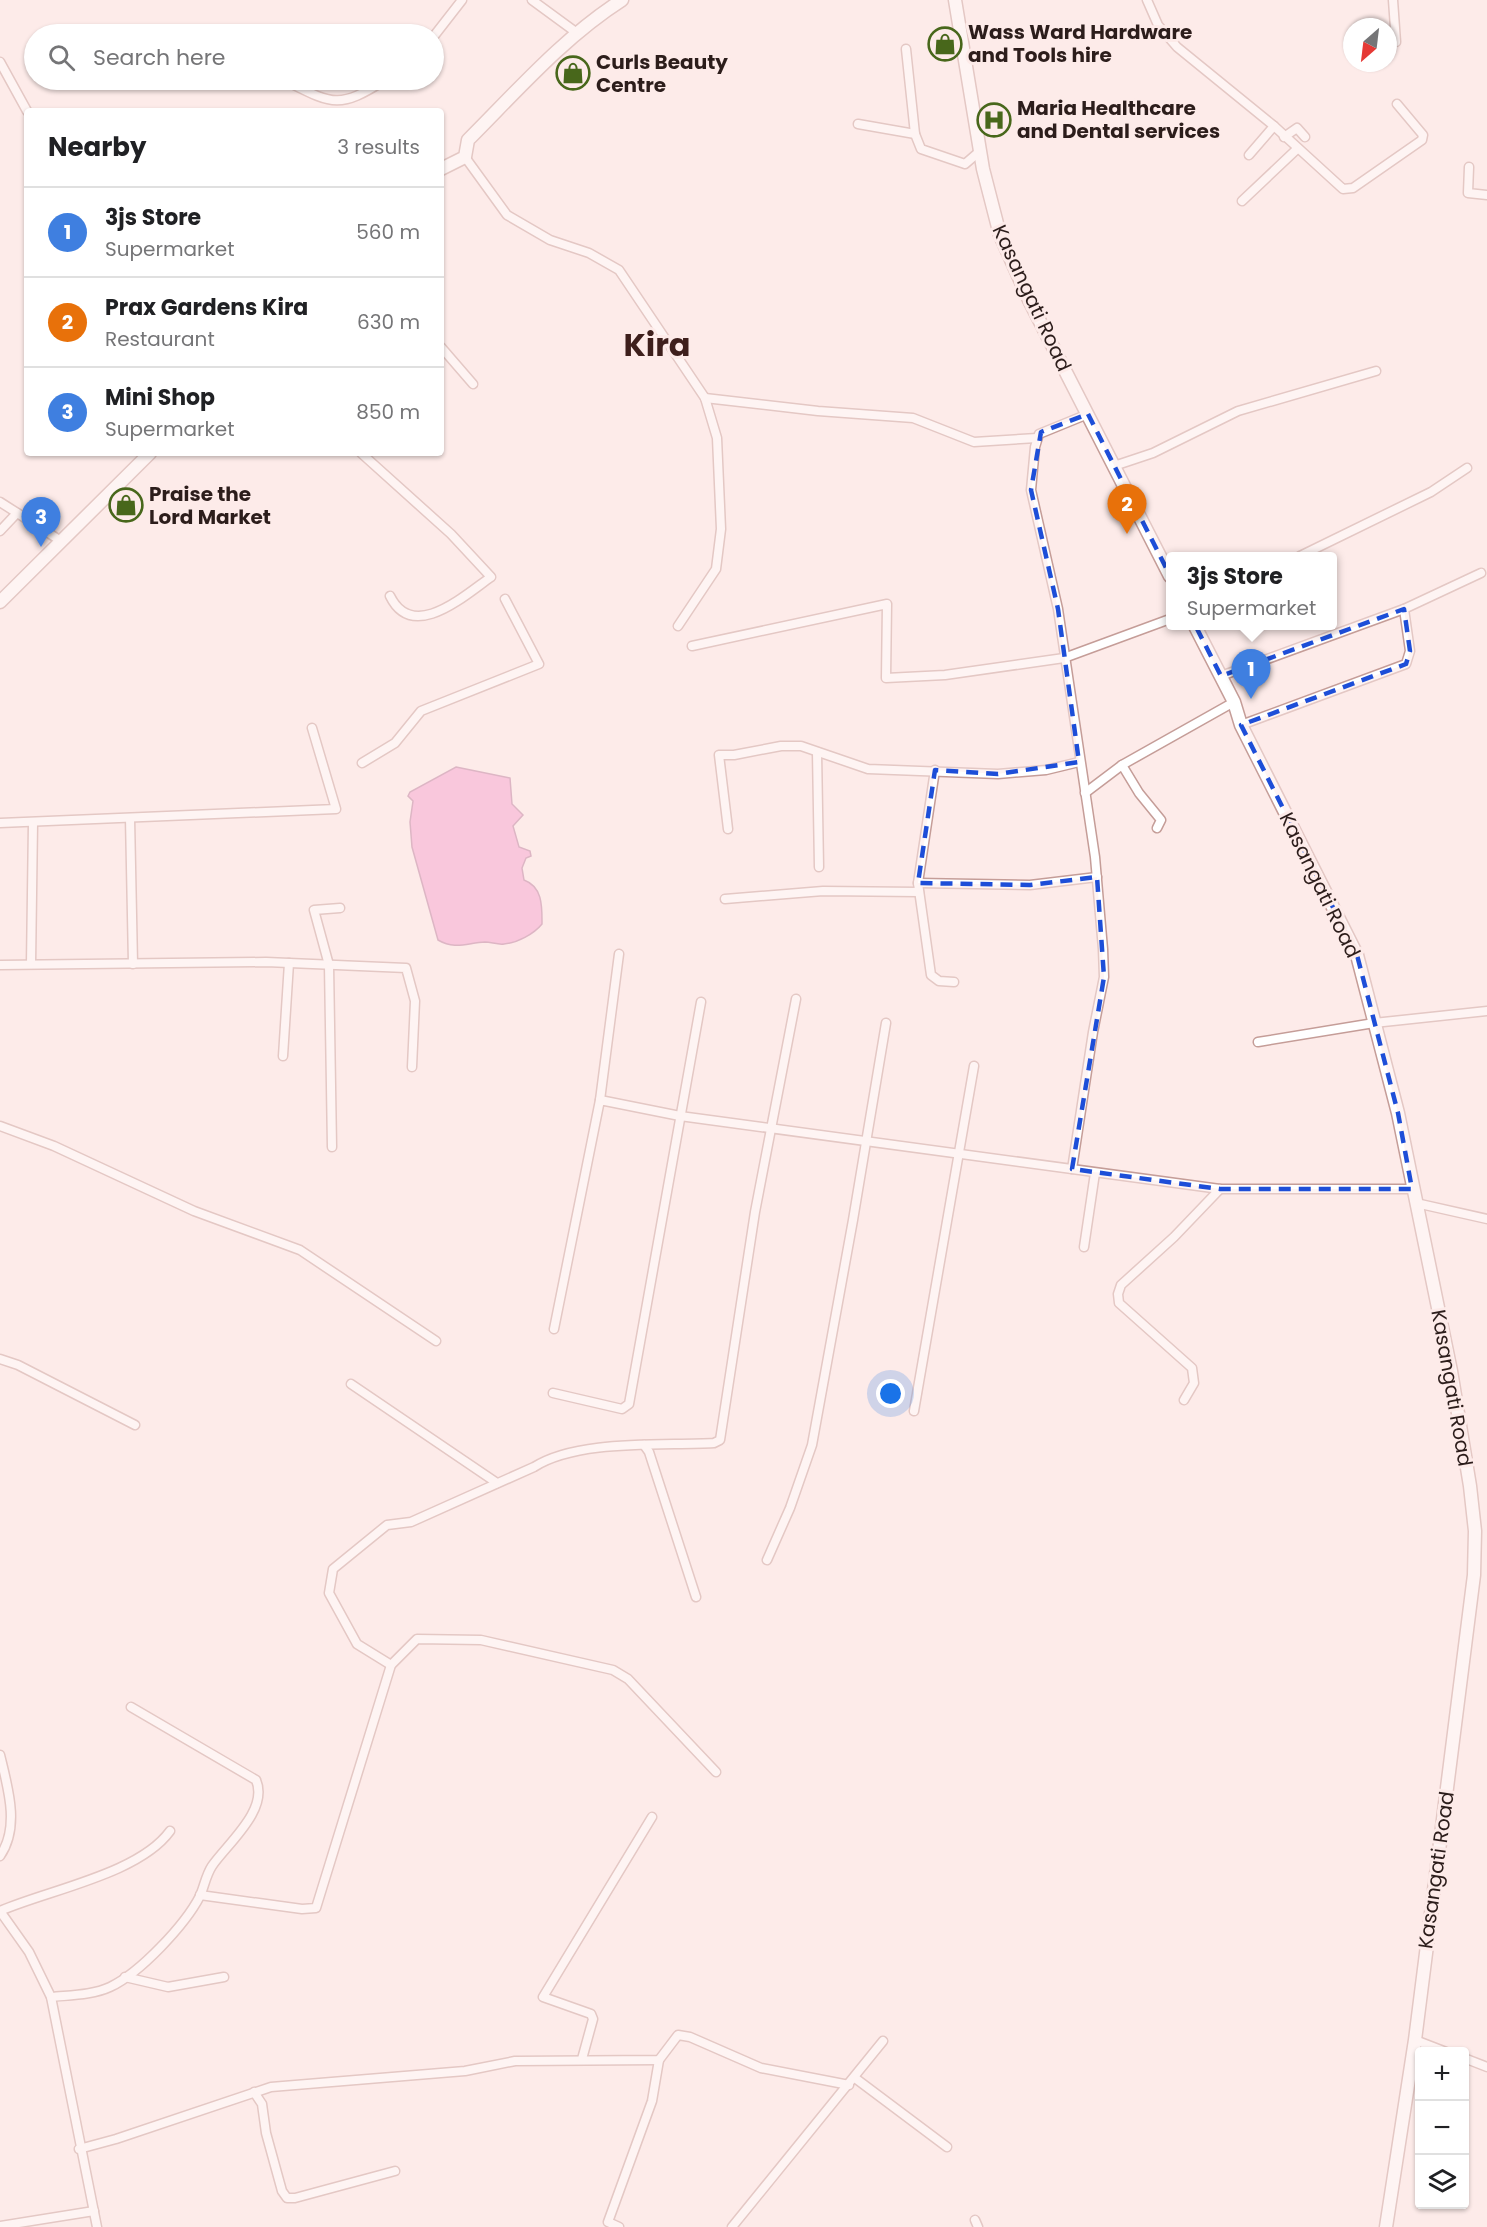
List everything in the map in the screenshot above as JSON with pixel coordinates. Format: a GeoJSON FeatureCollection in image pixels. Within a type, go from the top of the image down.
{"type":"FeatureCollection","features":[{"type":"Feature","properties":{"kind":"street"},"geometry":{"type":"LineString","coordinates":[[443,24],[462,0]]}},
{"type":"Feature","properties":{"kind":"street"},"geometry":{"type":"LineString","coordinates":[[532,0],[577,33]]}},
{"type":"Feature","properties":{"kind":"street"},"geometry":{"type":"LineString","coordinates":[[622,0],[577,33],[468,140],[465,157],[507,215],[550,240],[589,253],[619,270],[705,398],[717,438],[721,530],[716,569],[678,626]]}},
{"type":"Feature","properties":{"kind":"street","name":"Kasangati Road"},"geometry":{"type":"LineString","coordinates":[[955,0],[981,151],[994,215],[1004,246],[1166,568]]}},
{"type":"Feature","properties":{"kind":"street"},"geometry":{"type":"LineString","coordinates":[[1147,0],[1158,25],[1177,47],[1274,126],[1341,188],[1353,188],[1422,140],[1423,135],[1397,104]]}},
{"type":"Feature","properties":{"kind":"street"},"geometry":{"type":"LineString","coordinates":[[1393,0],[1394,18]]}},
{"type":"Feature","properties":{"kind":"street"},"geometry":{"type":"LineString","coordinates":[[906,49],[915,134],[921,149],[965,164],[981,151]]}},
{"type":"Feature","properties":{"kind":"street"},"geometry":{"type":"LineString","coordinates":[[0,62],[25,108]]}},
{"type":"Feature","properties":{"kind":"street"},"geometry":{"type":"LineString","coordinates":[[306,90],[333,102],[351,99],[368,90]]}},
{"type":"Feature","properties":{"kind":"street"},"geometry":{"type":"LineString","coordinates":[[858,124],[915,134]]}},
{"type":"Feature","properties":{"kind":"street"},"geometry":{"type":"LineString","coordinates":[[1249,155],[1274,126]]}},
{"type":"Feature","properties":{"kind":"street"},"geometry":{"type":"LineString","coordinates":[[1284,137],[1297,128],[1305,137]]}},
{"type":"Feature","properties":{"kind":"street"},"geometry":{"type":"LineString","coordinates":[[1242,201],[1297,149]]}},
{"type":"Feature","properties":{"kind":"street"},"geometry":{"type":"LineString","coordinates":[[444,168],[465,157]]}},
{"type":"Feature","properties":{"kind":"street"},"geometry":{"type":"LineString","coordinates":[[1469,167],[1468,193],[1487,195]]}},
{"type":"Feature","properties":{"kind":"street"},"geometry":{"type":"LineString","coordinates":[[444,350],[473,384]]}},
{"type":"Feature","properties":{"kind":"street"},"geometry":{"type":"LineString","coordinates":[[1114,466],[1153,453],[1238,411],[1376,371]]}},
{"type":"Feature","properties":{"kind":"street"},"geometry":{"type":"LineString","coordinates":[[705,398],[818,411],[914,418],[974,442],[1037,438]]}},
{"type":"Feature","properties":{"kind":"street"},"geometry":{"type":"LineString","coordinates":[[1072,1169],[1093,1032],[1104,977],[1097,877],[1058,609],[1031,490],[1037,438],[1041,432],[1088,414]]}},
{"type":"Feature","properties":{"kind":"street"},"geometry":{"type":"LineString","coordinates":[[0,602],[147,456]]}},
{"type":"Feature","properties":{"kind":"street"},"geometry":{"type":"LineString","coordinates":[[364,456],[451,534],[491,577],[438,613],[427,616],[404,612],[395,606],[390,596]]}},
{"type":"Feature","properties":{"kind":"street"},"geometry":{"type":"LineString","coordinates":[[1308,552],[1431,492],[1467,468]]}},
{"type":"Feature","properties":{"kind":"street"},"geometry":{"type":"LineString","coordinates":[[0,502],[61,541]]}},
{"type":"Feature","properties":{"kind":"street"},"geometry":{"type":"LineString","coordinates":[[0,531],[17,513]]}},
{"type":"Feature","properties":{"kind":"street"},"geometry":{"type":"LineString","coordinates":[[1221,676],[1404,609],[1480,573]]}},
{"type":"Feature","properties":{"kind":"street"},"geometry":{"type":"LineString","coordinates":[[362,763],[395,743],[421,711],[538,664],[505,599]]}},
{"type":"Feature","properties":{"kind":"street"},"geometry":{"type":"LineString","coordinates":[[692,646],[886,604],[886,678],[945,675],[1064,658],[1166,620]]}},
{"type":"Feature","properties":{"kind":"street"},"geometry":{"type":"LineString","coordinates":[[1241,725],[1406,664],[1410,651],[1404,609]]}},
{"type":"Feature","properties":{"kind":"street","name":"Kasangati Road"},"geometry":{"type":"LineString","coordinates":[[1197,630],[1221,676],[1241,725],[1357,955],[1398,1113],[1451,1371],[1475,1531],[1474,1575],[1415,2040],[1386,2227]]}},
{"type":"Feature","properties":{"kind":"street"},"geometry":{"type":"LineString","coordinates":[[1085,793],[1122,765],[1233,702]]}},
{"type":"Feature","properties":{"kind":"street"},"geometry":{"type":"LineString","coordinates":[[0,823],[336,809],[312,728]]}},
{"type":"Feature","properties":{"kind":"street"},"geometry":{"type":"LineString","coordinates":[[728,829],[719,755],[734,755],[781,746],[801,746],[868,769],[998,774],[1046,770],[1079,762]]}},
{"type":"Feature","properties":{"kind":"street"},"geometry":{"type":"LineString","coordinates":[[817,752],[819,867]]}},
{"type":"Feature","properties":{"kind":"street"},"geometry":{"type":"LineString","coordinates":[[1122,765],[1139,793],[1161,820],[1157,828]]}},
{"type":"Feature","properties":{"kind":"street"},"geometry":{"type":"LineString","coordinates":[[934,770],[927,810],[919,888],[931,975],[939,981],[954,982]]}},
{"type":"Feature","properties":{"kind":"street"},"geometry":{"type":"LineString","coordinates":[[130,818],[133,964]]}},
{"type":"Feature","properties":{"kind":"street"},"geometry":{"type":"LineString","coordinates":[[31,964],[33,823]]}},
{"type":"Feature","properties":{"kind":"street"},"geometry":{"type":"LineString","coordinates":[[725,899],[823,891],[1030,885],[1097,877]]}},
{"type":"Feature","properties":{"kind":"street"},"geometry":{"type":"LineString","coordinates":[[332,1146],[329,965],[314,910],[340,908]]}},
{"type":"Feature","properties":{"kind":"street"},"geometry":{"type":"LineString","coordinates":[[554,1329],[600,1100],[619,954]]}},
{"type":"Feature","properties":{"kind":"street"},"geometry":{"type":"LineString","coordinates":[[283,1056],[289,963]]}},
{"type":"Feature","properties":{"kind":"street"},"geometry":{"type":"LineString","coordinates":[[0,965],[289,963],[406,968],[415,1001],[412,1067]]}},
{"type":"Feature","properties":{"kind":"street"},"geometry":{"type":"LineString","coordinates":[[391,1665],[357,1644],[329,1593],[333,1569],[387,1525],[411,1522],[497,1484],[548,1458],[573,1452],[644,1445],[714,1443],[721,1437],[755,1212],[796,999]]}},
{"type":"Feature","properties":{"kind":"street"},"geometry":{"type":"LineString","coordinates":[[553,1393],[622,1409],[630,1404],[701,1002]]}},
{"type":"Feature","properties":{"kind":"street"},"geometry":{"type":"LineString","coordinates":[[1258,1042],[1374,1023],[1487,1011]]}},
{"type":"Feature","properties":{"kind":"street"},"geometry":{"type":"LineString","coordinates":[[767,1560],[790,1508],[812,1445],[886,1023]]}},
{"type":"Feature","properties":{"kind":"street"},"geometry":{"type":"LineString","coordinates":[[914,1411],[974,1066]]}},
{"type":"Feature","properties":{"kind":"street"},"geometry":{"type":"LineString","coordinates":[[600,1100],[680,1116],[1220,1189],[1412,1189]]}},
{"type":"Feature","properties":{"kind":"street"},"geometry":{"type":"LineString","coordinates":[[0,1126],[54,1146],[194,1211],[300,1250],[436,1341]]}},
{"type":"Feature","properties":{"kind":"street"},"geometry":{"type":"LineString","coordinates":[[1084,1247],[1095,1173]]}},
{"type":"Feature","properties":{"kind":"street"},"geometry":{"type":"LineString","coordinates":[[1184,1400],[1194,1383],[1192,1368],[1119,1303],[1118,1294],[1121,1285],[1174,1237],[1220,1189]]}},
{"type":"Feature","properties":{"kind":"street"},"geometry":{"type":"LineString","coordinates":[[1416,1203],[1487,1219]]}},
{"type":"Feature","properties":{"kind":"street"},"geometry":{"type":"LineString","coordinates":[[0,1359],[18,1365],[135,1425]]}},
{"type":"Feature","properties":{"kind":"street"},"geometry":{"type":"LineString","coordinates":[[351,1384],[497,1484]]}},
{"type":"Feature","properties":{"kind":"street"},"geometry":{"type":"LineString","coordinates":[[644,1445],[649,1452],[696,1597]]}},
{"type":"Feature","properties":{"kind":"street"},"geometry":{"type":"LineString","coordinates":[[200,1895],[302,1909],[316,1908],[391,1665],[417,1639],[481,1640],[613,1670],[628,1679],[716,1772]]}},
{"type":"Feature","properties":{"kind":"street"},"geometry":{"type":"LineString","coordinates":[[51,1997],[99,1991],[125,1977],[176,1931],[200,1895],[212,1867],[251,1818],[258,1783],[248,1774],[131,1707]]}},
{"type":"Feature","properties":{"kind":"street"},"geometry":{"type":"LineString","coordinates":[[0,1755],[11,1815],[11,1831],[0,1856]]}},
{"type":"Feature","properties":{"kind":"street"},"geometry":{"type":"LineString","coordinates":[[582,2059],[593,2019],[591,2014],[543,1996],[652,1817]]}},
{"type":"Feature","properties":{"kind":"street"},"geometry":{"type":"LineString","coordinates":[[97,2227],[79,2149],[74,2104],[51,1997],[29,1952],[0,1911],[98,1877],[159,1843],[170,1831]]}},
{"type":"Feature","properties":{"kind":"street"},"geometry":{"type":"LineString","coordinates":[[125,1977],[168,1987],[224,1977]]}},
{"type":"Feature","properties":{"kind":"street"},"geometry":{"type":"LineString","coordinates":[[619,2227],[608,2222],[652,2101],[659,2060],[674,2038],[683,2035],[761,2068],[852,2082],[947,2147]]}},
{"type":"Feature","properties":{"kind":"street"},"geometry":{"type":"LineString","coordinates":[[1415,2040],[1433,2047]]}},
{"type":"Feature","properties":{"kind":"street"},"geometry":{"type":"LineString","coordinates":[[732,2227],[883,2041]]}},
{"type":"Feature","properties":{"kind":"street"},"geometry":{"type":"LineString","coordinates":[[79,2149],[116,2139],[254,2092],[292,2084],[465,2071],[515,2061],[659,2060]]}},
{"type":"Feature","properties":{"kind":"street"},"geometry":{"type":"LineString","coordinates":[[1469,2060],[1487,2067]]}},
{"type":"Feature","properties":{"kind":"street"},"geometry":{"type":"LineString","coordinates":[[254,2092],[262,2104],[266,2133],[282,2191],[287,2198],[295,2198],[395,2171]]}},
{"type":"Feature","properties":{"kind":"street"},"geometry":{"type":"LineString","coordinates":[[0,2226],[21,2225],[94,2211]]}},
{"type":"Feature","properties":{"kind":"highlighted area"},"geometry":{"type":"Polygon","coordinates":[[[1088,414],[1221,676],[1404,609],[1410,651],[1406,664],[1241,725],[1357,955],[1398,1113],[1412,1189],[1220,1189],[1072,1169],[1104,977],[1097,877],[1030,885],[918,883],[935,770],[998,774],[1079,762],[1058,609],[1031,490],[1041,432],[1088,414]]]}},
{"type":"Feature","properties":{"kind":"shaded area"},"geometry":{"type":"Polygon","coordinates":[[[456,767],[510,778],[512,804],[523,815],[513,826],[519,847],[530,851],[531,856],[526,858],[522,868],[524,880],[535,887],[542,911],[542,924],[539,928],[520,940],[502,944],[485,942],[450,945],[438,940],[412,847],[410,822],[413,801],[408,796],[410,792],[456,767]]]}},
{"type":"Feature","properties":{"kind":"place","name":"Wass Ward Hardware and Tools hire"},"geometry":{"type":"Point","coordinates":[945,44]}},
{"type":"Feature","properties":{"kind":"place","name":"Curls Beauty Centre"},"geometry":{"type":"Point","coordinates":[573,73]}},
{"type":"Feature","properties":{"kind":"place","name":"Maria Healthcare and Dental services"},"geometry":{"type":"Point","coordinates":[994,120]}},
{"type":"Feature","properties":{"kind":"place","name":"Praise the Lord Market"},"geometry":{"type":"Point","coordinates":[126,505]}},
{"type":"Feature","properties":{"kind":"place","name":"Prax Gardens Kira"},"geometry":{"type":"Point","coordinates":[1127,534]}},
{"type":"Feature","properties":{"kind":"place","name":"Mini Shop"},"geometry":{"type":"Point","coordinates":[41,547]}},
{"type":"Feature","properties":{"kind":"place","name":"3js Store"},"geometry":{"type":"Point","coordinates":[1251,699]}},
{"type":"Feature","properties":{"kind":"district","name":"Kira"},"geometry":{"type":"Point","coordinates":[657,345]}}]}
